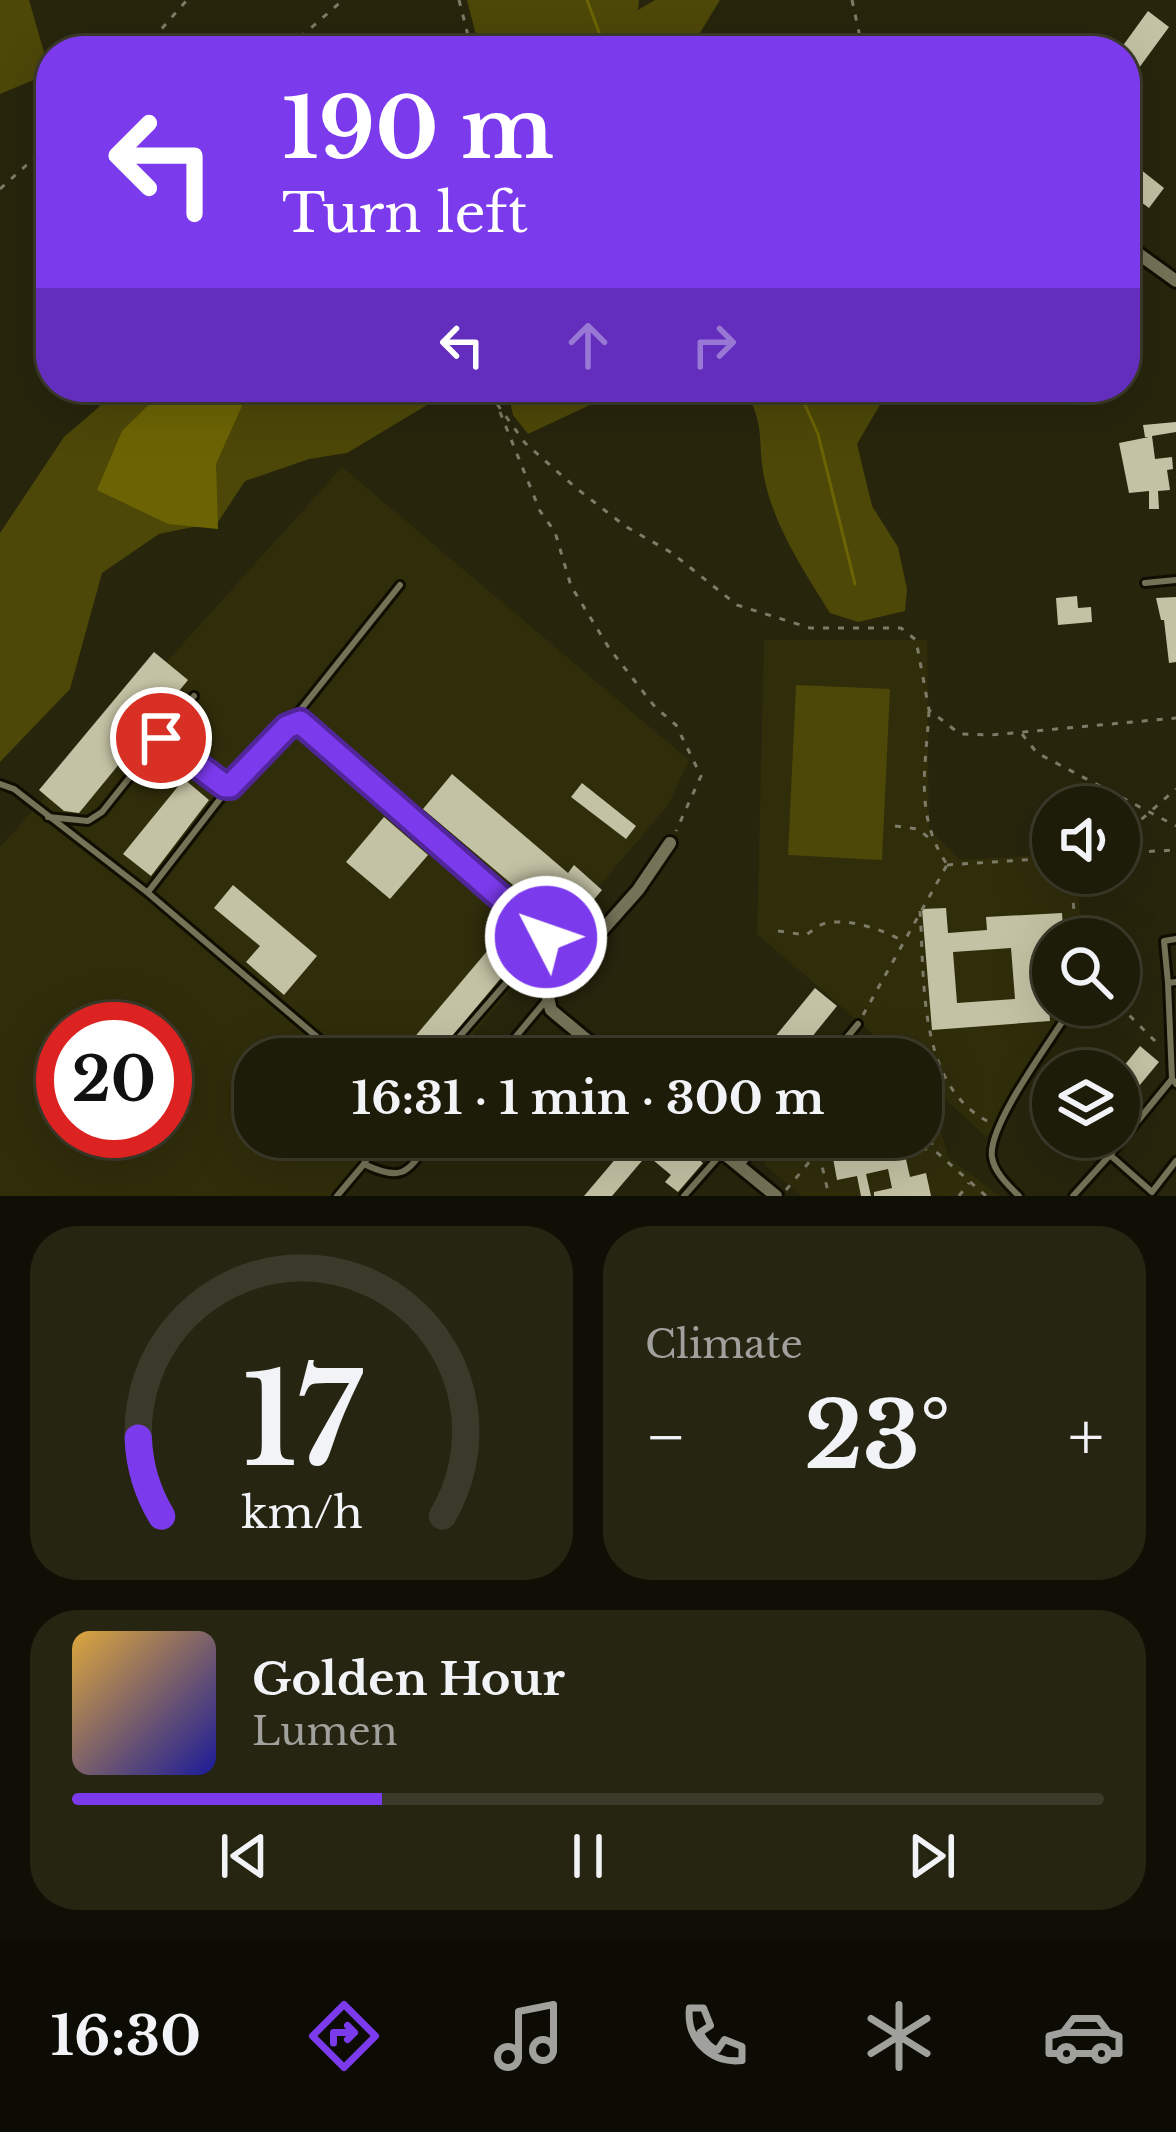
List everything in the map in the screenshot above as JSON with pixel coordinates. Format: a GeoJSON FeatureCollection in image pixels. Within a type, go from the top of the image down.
{"type":"FeatureCollection","features":[{"type":"Feature","properties":{"kind":"street"},"geometry":{"type":"LineString","coordinates":[[1140,255],[1176,281]]}},
{"type":"Feature","properties":{"kind":"street"},"geometry":{"type":"LineString","coordinates":[[585,1038],[551,1010],[548,998],[558,980],[638,890],[670,843]]}},
{"type":"Feature","properties":{"kind":"street"},"geometry":{"type":"LineString","coordinates":[[730,1158],[761,1191],[778,1196]]}},
{"type":"Feature","properties":{"kind":"lane"},"geometry":{"type":"LineString","coordinates":[[1145,584],[1176,580]]}},
{"type":"Feature","properties":{"kind":"lane"},"geometry":{"type":"LineString","coordinates":[[148,893],[230,786],[287,727],[400,585]]}},
{"type":"Feature","properties":{"kind":"lane"},"geometry":{"type":"LineString","coordinates":[[48,818],[88,821],[102,812],[194,696]]}},
{"type":"Feature","properties":{"kind":"lane"},"geometry":{"type":"LineString","coordinates":[[287,727],[300,722],[546,937],[458,1038]]}},
{"type":"Feature","properties":{"kind":"lane"},"geometry":{"type":"LineString","coordinates":[[161,738],[230,786]]}},
{"type":"Feature","properties":{"kind":"lane"},"geometry":{"type":"LineString","coordinates":[[0,784],[14,789],[148,893],[318,1038]]}},
{"type":"Feature","properties":{"kind":"lane"},"geometry":{"type":"LineString","coordinates":[[1140,1120],[1174,1081],[1172,982],[1164,940],[1176,939]]}},
{"type":"Feature","properties":{"kind":"lane"},"geometry":{"type":"LineString","coordinates":[[515,1038],[548,998]]}},
{"type":"Feature","properties":{"kind":"lane"},"geometry":{"type":"LineString","coordinates":[[846,1038],[858,1024]]}},
{"type":"Feature","properties":{"kind":"lane"},"geometry":{"type":"LineString","coordinates":[[1019,1196],[992,1162],[992,1148],[1004,1111],[1059,1026]]}},
{"type":"Feature","properties":{"kind":"lane"},"geometry":{"type":"LineString","coordinates":[[337,1196],[368,1158]]}},
{"type":"Feature","properties":{"kind":"lane"},"geometry":{"type":"LineString","coordinates":[[364,1164],[394,1176],[403,1174],[416,1158]]}},
{"type":"Feature","properties":{"kind":"lane"},"geometry":{"type":"LineString","coordinates":[[684,1196],[717,1158]]}},
{"type":"Feature","properties":{"kind":"lane"},"geometry":{"type":"LineString","coordinates":[[740,1166],[747,1158]]}},
{"type":"Feature","properties":{"kind":"lane"},"geometry":{"type":"LineString","coordinates":[[1073,1196],[1107,1158]]}},
{"type":"Feature","properties":{"kind":"lane"},"geometry":{"type":"LineString","coordinates":[[1113,1158],[1154,1194],[1176,1161]]}},
{"type":"Feature","properties":{"kind":"path"},"geometry":{"type":"LineString","coordinates":[[155,36],[187,0]]}},
{"type":"Feature","properties":{"kind":"path"},"geometry":{"type":"LineString","coordinates":[[303,36],[343,0]]}},
{"type":"Feature","properties":{"kind":"path"},"geometry":{"type":"LineString","coordinates":[[459,0],[468,36]]}},
{"type":"Feature","properties":{"kind":"path"},"geometry":{"type":"LineString","coordinates":[[853,0],[860,36]]}},
{"type":"Feature","properties":{"kind":"path"},"geometry":{"type":"LineString","coordinates":[[0,189],[36,156]]}},
{"type":"Feature","properties":{"kind":"path"},"geometry":{"type":"LineString","coordinates":[[497,404],[525,442],[576,488],[625,526],[673,553],[736,605],[810,628],[901,628],[916,640],[929,710],[923,814],[930,839],[946,865]]}},
{"type":"Feature","properties":{"kind":"path"},"geometry":{"type":"LineString","coordinates":[[497,404],[540,511],[556,532],[571,586],[609,648],[655,707],[676,724],[701,776],[670,843]]}},
{"type":"Feature","properties":{"kind":"path"},"geometry":{"type":"LineString","coordinates":[[929,710],[959,734],[1176,718]]}},
{"type":"Feature","properties":{"kind":"path"},"geometry":{"type":"LineString","coordinates":[[1021,732],[1036,753],[1176,826]]}},
{"type":"Feature","properties":{"kind":"path"},"geometry":{"type":"LineString","coordinates":[[1140,821],[1176,789]]}},
{"type":"Feature","properties":{"kind":"path"},"geometry":{"type":"LineString","coordinates":[[895,826],[918,829],[930,839]]}},
{"type":"Feature","properties":{"kind":"path"},"geometry":{"type":"LineString","coordinates":[[1140,852],[1176,850]]}},
{"type":"Feature","properties":{"kind":"path"},"geometry":{"type":"LineString","coordinates":[[946,865],[1032,859]]}},
{"type":"Feature","properties":{"kind":"path"},"geometry":{"type":"LineString","coordinates":[[858,1024],[946,865]]}},
{"type":"Feature","properties":{"kind":"path"},"geometry":{"type":"LineString","coordinates":[[920,911],[929,1034],[942,1071],[969,1113],[998,1127]]}},
{"type":"Feature","properties":{"kind":"path"},"geometry":{"type":"LineString","coordinates":[[778,931],[806,935],[824,924],[845,925],[880,929],[902,941]]}},
{"type":"Feature","properties":{"kind":"path"},"geometry":{"type":"LineString","coordinates":[[1140,1024],[1171,1060]]}},
{"type":"Feature","properties":{"kind":"path"},"geometry":{"type":"LineString","coordinates":[[778,1196],[812,1158]]}},
{"type":"Feature","properties":{"kind":"path"},"geometry":{"type":"LineString","coordinates":[[820,1158],[829,1196]]}},
{"type":"Feature","properties":{"kind":"path"},"geometry":{"type":"LineString","coordinates":[[942,1158],[986,1196]]}},
{"type":"Feature","properties":{"kind":"path"},"geometry":{"type":"LineString","coordinates":[[959,1196],[969,1183]]}},
{"type":"Feature","properties":{"kind":"shaded area"},"geometry":{"type":"Polygon","coordinates":[[[0,0],[29,0],[39,36],[36,79],[0,94],[0,0]]]}},
{"type":"Feature","properties":{"kind":"shaded area"},"geometry":{"type":"Polygon","coordinates":[[[467,0],[639,0],[638,10],[655,0],[720,0],[698,36],[476,36],[467,0]]]}},
{"type":"Feature","properties":{"kind":"shaded area"},"geometry":{"type":"Polygon","coordinates":[[[101,402],[432,402],[347,453],[309,459],[245,481],[218,522],[159,534],[102,573],[70,689],[0,762],[0,533],[64,437],[101,402]]]}},
{"type":"Feature","properties":{"kind":"shaded area"},"geometry":{"type":"Polygon","coordinates":[[[152,402],[244,402],[216,464],[218,529],[168,524],[97,490],[122,431],[152,402]]]}},
{"type":"Feature","properties":{"kind":"shaded area"},"geometry":{"type":"Polygon","coordinates":[[[510,402],[592,402],[528,434],[513,415],[510,402]]]}},
{"type":"Feature","properties":{"kind":"shaded area"},"geometry":{"type":"Polygon","coordinates":[[[751,402],[882,402],[857,444],[872,506],[898,547],[907,589],[905,611],[858,622],[830,613],[775,513],[764,477],[758,421],[751,402]]]}},
{"type":"Feature","properties":{"kind":"shaded area"},"geometry":{"type":"Polygon","coordinates":[[[342,467],[689,760],[669,804],[470,1038],[234,1038],[234,1158],[367,1158],[335,1196],[0,1196],[0,847],[342,467]]]}},
{"type":"Feature","properties":{"kind":"shaded area"},"geometry":{"type":"Polygon","coordinates":[[[764,640],[927,640],[929,829],[960,860],[1032,855],[1032,894],[1079,894],[1080,918],[1032,918],[1032,1026],[1063,1026],[1048,1050],[1032,1050],[1032,1074],[986,1137],[942,1096],[942,1038],[878,1038],[757,934],[764,640]]]}},
{"type":"Feature","properties":{"kind":"shaded area"},"geometry":{"type":"Polygon","coordinates":[[[796,685],[890,689],[882,860],[788,855],[796,685]]]}},
{"type":"Feature","properties":{"kind":"shaded area"},"geometry":{"type":"Polygon","coordinates":[[[942,1135],[949,1158],[1000,1196],[802,1196],[763,1164],[768,1158],[942,1158],[942,1135]]]}},
{"type":"Feature","properties":{"kind":"building"},"geometry":{"type":"Polygon","coordinates":[[[1148,11],[1169,27],[1140,67],[1140,36],[1130,36],[1148,11]]]}},
{"type":"Feature","properties":{"kind":"building"},"geometry":{"type":"Polygon","coordinates":[[[1140,169],[1164,188],[1149,208],[1140,201],[1140,169]]]}},
{"type":"Feature","properties":{"kind":"building"},"geometry":{"type":"Polygon","coordinates":[[[1176,422],[1176,432],[1152,436],[1155,459],[1172,457],[1173,469],[1167,470],[1170,490],[1158,491],[1159,509],[1149,509],[1149,491],[1129,493],[1119,443],[1149,437],[1143,425],[1176,422]]]}},
{"type":"Feature","properties":{"kind":"building"},"geometry":{"type":"Polygon","coordinates":[[[1077,596],[1078,608],[1091,607],[1092,622],[1058,625],[1056,598],[1077,596]]]}},
{"type":"Feature","properties":{"kind":"building"},"geometry":{"type":"Polygon","coordinates":[[[1176,597],[1176,662],[1169,663],[1156,598],[1176,597]]]}},
{"type":"Feature","properties":{"kind":"building"},"geometry":{"type":"Polygon","coordinates":[[[154,652],[188,680],[79,813],[64,811],[39,790],[154,652]]]}},
{"type":"Feature","properties":{"kind":"building"},"geometry":{"type":"Polygon","coordinates":[[[452,774],[568,873],[574,865],[602,890],[564,935],[535,911],[539,907],[423,809],[452,774]]]}},
{"type":"Feature","properties":{"kind":"building"},"geometry":{"type":"Polygon","coordinates":[[[184,779],[209,800],[151,876],[123,854],[184,779]]]}},
{"type":"Feature","properties":{"kind":"building"},"geometry":{"type":"Polygon","coordinates":[[[582,783],[636,826],[626,839],[571,797],[582,783]]]}},
{"type":"Feature","properties":{"kind":"building"},"geometry":{"type":"Polygon","coordinates":[[[384,817],[428,855],[390,899],[346,862],[384,817]]]}},
{"type":"Feature","properties":{"kind":"building"},"geometry":{"type":"Polygon","coordinates":[[[233,885],[317,956],[284,995],[246,962],[260,946],[214,908],[233,885]]]}},
{"type":"Feature","properties":{"kind":"building"},"geometry":{"type":"Polygon","coordinates":[[[946,908],[948,933],[987,930],[986,917],[1062,913],[1062,918],[1032,918],[1032,1022],[932,1030],[922,909],[946,908]],[[1011,948],[953,952],[957,1003],[1015,999],[1011,948]]]}},
{"type":"Feature","properties":{"kind":"building"},"geometry":{"type":"Polygon","coordinates":[[[510,924],[531,942],[451,1038],[414,1038],[510,924]]]}},
{"type":"Feature","properties":{"kind":"building"},"geometry":{"type":"Polygon","coordinates":[[[815,988],[837,1006],[811,1038],[774,1038],[815,988]]]}},
{"type":"Feature","properties":{"kind":"building"},"geometry":{"type":"Polygon","coordinates":[[[1140,1046],[1159,1062],[1140,1085],[1140,1050],[1140,1046]]]}},
{"type":"Feature","properties":{"kind":"building"},"geometry":{"type":"Polygon","coordinates":[[[616,1158],[644,1158],[612,1196],[584,1196],[616,1158]]]}},
{"type":"Feature","properties":{"kind":"building"},"geometry":{"type":"Polygon","coordinates":[[[651,1158],[697,1158],[703,1163],[678,1192],[665,1182],[671,1175],[651,1158]]]}},
{"type":"Feature","properties":{"kind":"building"},"geometry":{"type":"Polygon","coordinates":[[[833,1158],[906,1158],[910,1177],[926,1173],[931,1196],[874,1196],[874,1192],[892,1188],[888,1169],[866,1174],[871,1196],[861,1196],[857,1176],[837,1180],[833,1158]]]}},
{"type":"Feature","properties":{"kind":"waterway"},"geometry":{"type":"LineString","coordinates":[[587,0],[600,36]]}},
{"type":"Feature","properties":{"kind":"waterway"},"geometry":{"type":"LineString","coordinates":[[804,402],[818,434],[855,584]]}},
{"type":"Feature","properties":{"kind":"route"},"geometry":{"type":"LineString","coordinates":[[161,738],[230,786],[287,727],[300,722],[546,937]]}}]}
